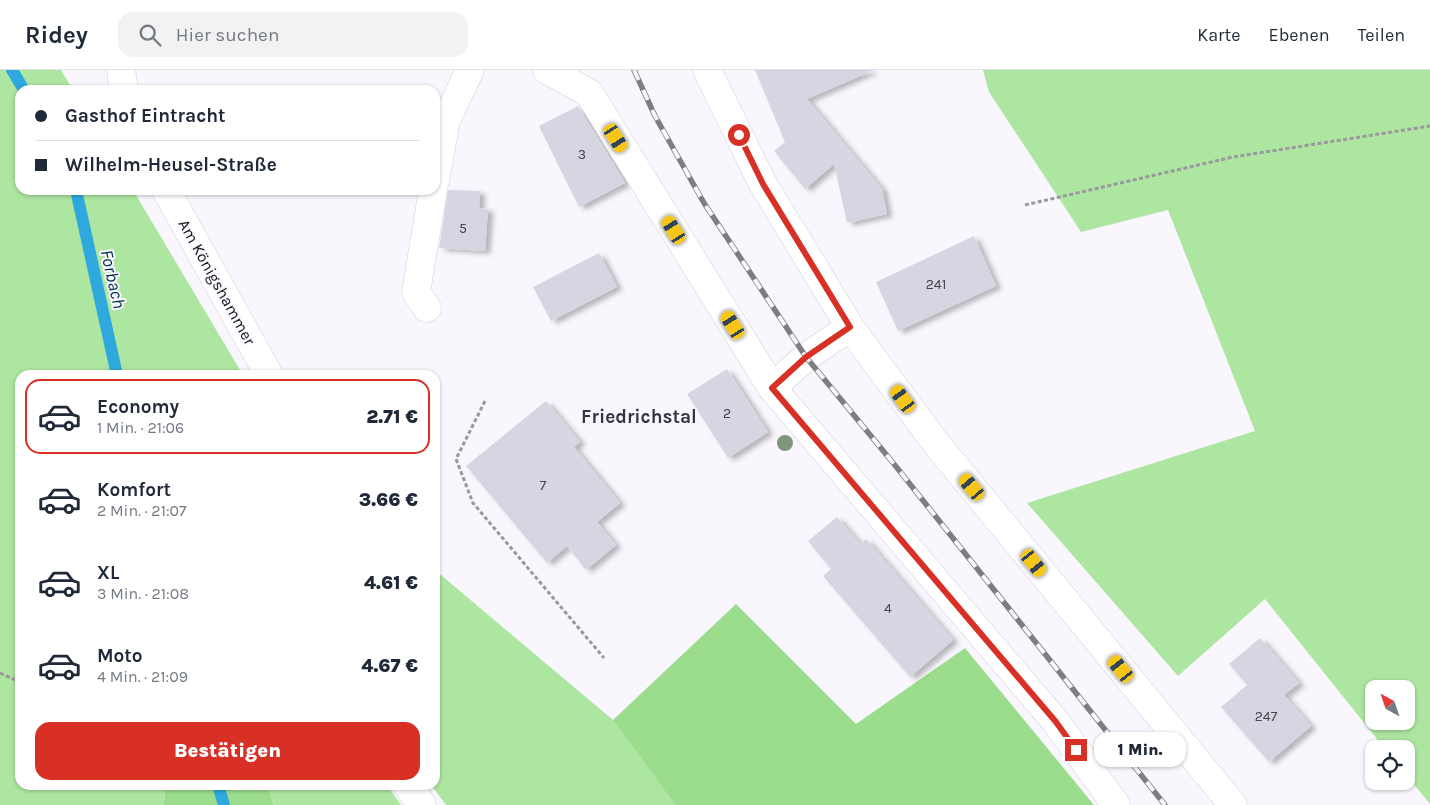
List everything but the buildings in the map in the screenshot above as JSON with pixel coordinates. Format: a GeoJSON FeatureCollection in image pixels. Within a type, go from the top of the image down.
{"type":"FeatureCollection","features":[{"type":"Feature","properties":{"kind":"street"},"geometry":{"type":"LineString","coordinates":[[121,70],[123,85]]}},
{"type":"Feature","properties":{"kind":"street"},"geometry":{"type":"LineString","coordinates":[[440,153],[446,120],[470,70]]}},
{"type":"Feature","properties":{"kind":"street"},"geometry":{"type":"LineString","coordinates":[[548,70],[589,93],[772,388],[1056,722],[1116,805]]}},
{"type":"Feature","properties":{"kind":"street"},"geometry":{"type":"LineString","coordinates":[[707,70],[763,184],[850,327],[935,442],[1233,805]]}},
{"type":"Feature","properties":{"kind":"street","name":"Am Königshammer"},"geometry":{"type":"LineString","coordinates":[[169,195],[266,370]]}},
{"type":"Feature","properties":{"kind":"street"},"geometry":{"type":"LineString","coordinates":[[427,308],[416,292],[432,195]]}},
{"type":"Feature","properties":{"kind":"street"},"geometry":{"type":"LineString","coordinates":[[772,388],[806,357],[850,327]]}},
{"type":"Feature","properties":{"kind":"street"},"geometry":{"type":"LineString","coordinates":[[411,790],[422,805]]}},
{"type":"Feature","properties":{"kind":"path"},"geometry":{"type":"LineString","coordinates":[[1024,205],[1233,156],[1430,126]]}},
{"type":"Feature","properties":{"kind":"path"},"geometry":{"type":"LineString","coordinates":[[485,401],[456,459],[473,503],[604,658]]}},
{"type":"Feature","properties":{"kind":"path"},"geometry":{"type":"LineString","coordinates":[[0,673],[15,680]]}},
{"type":"Feature","properties":{"kind":"green space"},"geometry":{"type":"Polygon","coordinates":[[[0,70],[61,70],[70,85],[15,85],[15,195],[136,195],[240,370],[15,370],[15,790],[165,790],[164,805],[0,805],[0,70]]]}},
{"type":"Feature","properties":{"kind":"green space"},"geometry":{"type":"Polygon","coordinates":[[[983,70],[1430,70],[1430,804],[1415,786],[1415,740],[1378,740],[1370,730],[1415,730],[1415,680],[1365,680],[1365,724],[1265,599],[1178,676],[1027,503],[1255,431],[1168,210],[1081,232],[989,92],[983,70]]]}},
{"type":"Feature","properties":{"kind":"green space"},"geometry":{"type":"Polygon","coordinates":[[[440,574],[613,720],[675,805],[446,805],[435,790],[440,790],[440,574]]]}},
{"type":"Feature","properties":{"kind":"green space"},"geometry":{"type":"Polygon","coordinates":[[[736,604],[856,724],[965,648],[1094,805],[675,805],[613,720],[736,604]]]}},
{"type":"Feature","properties":{"kind":"green space"},"geometry":{"type":"Polygon","coordinates":[[[165,790],[269,790],[274,805],[164,805],[165,790]]]}},
{"type":"Feature","properties":{"kind":"green space"},"geometry":{"type":"Polygon","coordinates":[[[269,790],[390,790],[401,805],[274,805],[269,790]]]}},
{"type":"Feature","properties":{"kind":"waterway","name":"Forbach"},"geometry":{"type":"LineString","coordinates":[[12,70],[21,85]]}},
{"type":"Feature","properties":{"kind":"waterway","name":"Forbach"},"geometry":{"type":"LineString","coordinates":[[77,195],[116,370]]}},
{"type":"Feature","properties":{"kind":"waterway","name":"Forbach"},"geometry":{"type":"LineString","coordinates":[[220,790],[224,805]]}},
{"type":"Feature","properties":{"kind":"railway"},"geometry":{"type":"LineString","coordinates":[[634,70],[655,116],[704,203],[806,357],[894,464],[1165,805]]}},
{"type":"Feature","properties":{"kind":"district","name":"Friedrichstal"},"geometry":{"type":"Point","coordinates":[639,417]}},
{"type":"Feature","properties":{"kind":"route"},"geometry":{"type":"LineString","coordinates":[[739,135],[763,184],[850,327],[806,357],[772,388],[1056,722],[1076,750]]}}]}
